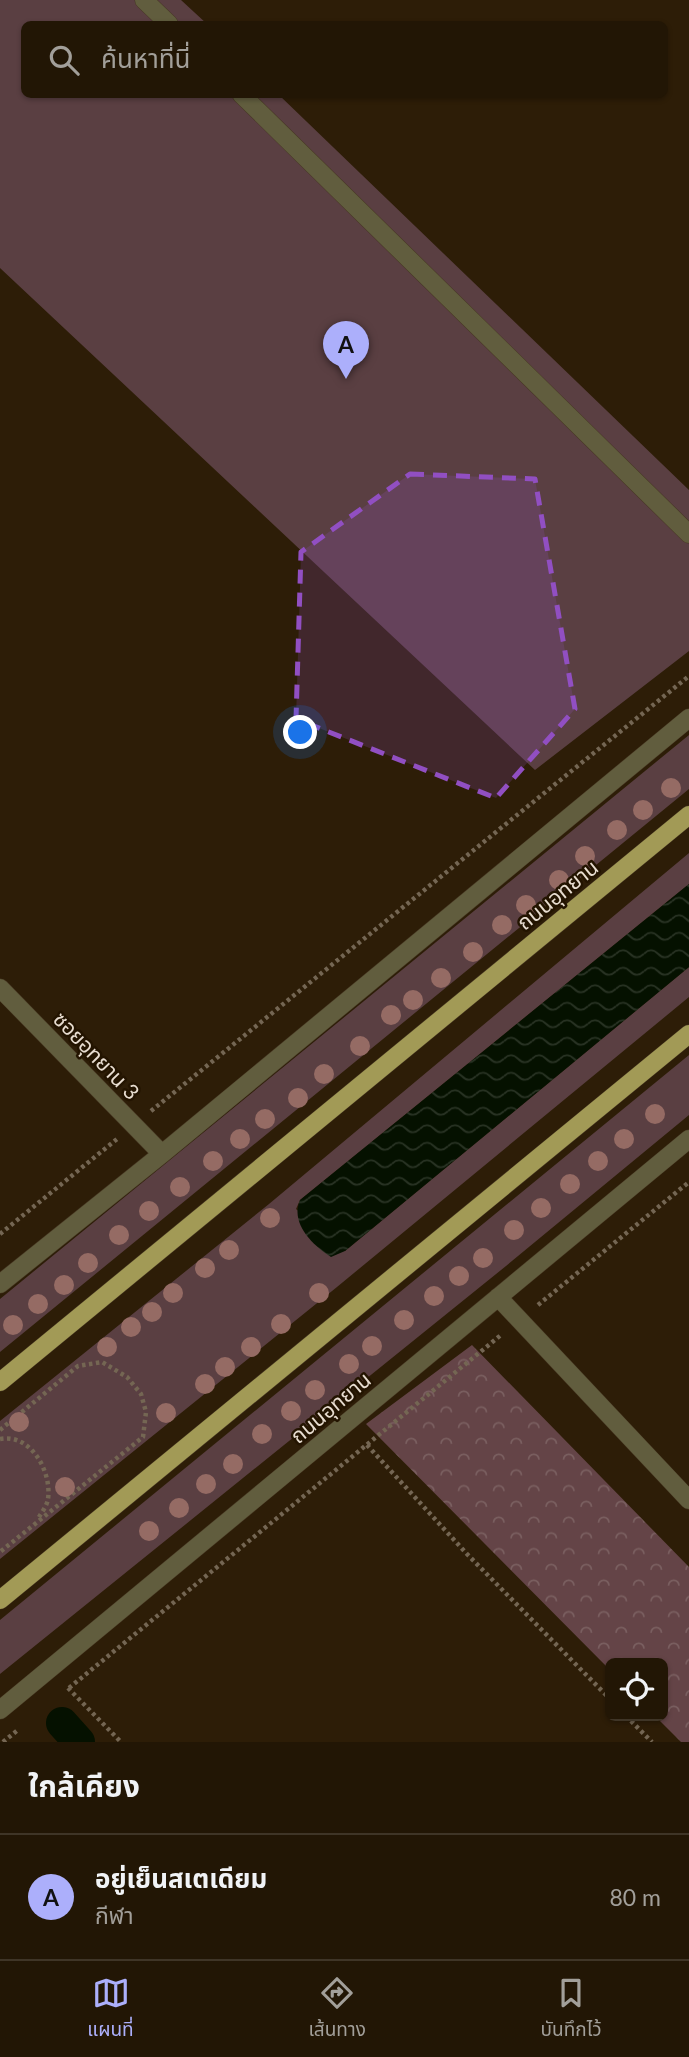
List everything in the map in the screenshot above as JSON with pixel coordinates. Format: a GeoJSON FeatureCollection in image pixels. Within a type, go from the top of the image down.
{"type":"FeatureCollection","features":[{"type":"Feature","properties":{"kind":"main road","name":"ถนนอุทยาน"},"geometry":{"type":"LineString","coordinates":[[0,1382],[689,815]]}},
{"type":"Feature","properties":{"kind":"main road"},"geometry":{"type":"LineString","coordinates":[[0,1600],[689,1034]]}},
{"type":"Feature","properties":{"kind":"street"},"geometry":{"type":"LineString","coordinates":[[144,0],[166,21]]}},
{"type":"Feature","properties":{"kind":"street"},"geometry":{"type":"LineString","coordinates":[[244,98],[689,534]]}},
{"type":"Feature","properties":{"kind":"street"},"geometry":{"type":"LineString","coordinates":[[0,1284],[162,1154],[689,718]]}},
{"type":"Feature","properties":{"kind":"street","name":"ซอยอุทยาน 3"},"geometry":{"type":"LineString","coordinates":[[0,988],[162,1154]]}},
{"type":"Feature","properties":{"kind":"street","name":"ถนนอุทยาน"},"geometry":{"type":"LineString","coordinates":[[0,1710],[689,1139]]}},
{"type":"Feature","properties":{"kind":"street"},"geometry":{"type":"LineString","coordinates":[[498,1297],[689,1500]]}},
{"type":"Feature","properties":{"kind":"path"},"geometry":{"type":"LineString","coordinates":[[0,1234],[689,676]]}},
{"type":"Feature","properties":{"kind":"path"},"geometry":{"type":"LineString","coordinates":[[121,1742],[67,1689],[689,1182]]}},
{"type":"Feature","properties":{"kind":"path"},"geometry":{"type":"LineString","coordinates":[[0,1430],[78,1366],[102,1362],[127,1377],[141,1394],[146,1412],[143,1437],[0,1552]]}},
{"type":"Feature","properties":{"kind":"path"},"geometry":{"type":"LineString","coordinates":[[346,1423],[467,1554],[605,1694]]}},
{"type":"Feature","properties":{"kind":"path"},"geometry":{"type":"LineString","coordinates":[[0,1439],[23,1442],[38,1457],[47,1475],[48,1500],[36,1523]]}},
{"type":"Feature","properties":{"kind":"path"},"geometry":{"type":"LineString","coordinates":[[631,1721],[652,1742]]}},
{"type":"Feature","properties":{"kind":"path"},"geometry":{"type":"LineString","coordinates":[[3,1742],[24,1724]]}},
{"type":"Feature","properties":{"kind":"highlighted area"},"geometry":{"type":"Polygon","coordinates":[[[410,474],[535,479],[575,709],[496,798],[296,719],[301,552],[410,474]]]}},
{"type":"Feature","properties":{"kind":"shaded area"},"geometry":{"type":"Polygon","coordinates":[[[0,0],[181,0],[204,21],[21,21],[21,98],[282,98],[689,490],[689,651],[535,770],[0,268],[0,0]]]}},
{"type":"Feature","properties":{"kind":"shaded area"},"geometry":{"type":"Polygon","coordinates":[[[689,735],[689,789],[0,1352],[0,1299],[689,735]]]}},
{"type":"Feature","properties":{"kind":"shaded area"},"geometry":{"type":"Polygon","coordinates":[[[689,853],[689,884],[300,1200],[296,1209],[345,1251],[689,967],[689,997],[337,1287],[0,1559],[0,1421],[269,1204],[689,853]]]}},
{"type":"Feature","properties":{"kind":"shaded area"},"geometry":{"type":"Polygon","coordinates":[[[689,1055],[689,1115],[0,1674],[0,1620],[689,1055]]]}},
{"type":"Feature","properties":{"kind":"green space"},"geometry":{"type":"Polygon","coordinates":[[[472,1345],[689,1567],[689,1742],[681,1742],[660,1721],[668,1721],[668,1658],[605,1658],[605,1665],[366,1424],[472,1345]]]}},
{"type":"Feature","properties":{"kind":"water"},"geometry":{"type":"Polygon","coordinates":[[[689,884],[689,967],[345,1251],[331,1257],[310,1240],[298,1217],[300,1200],[689,884]]]}},
{"type":"Feature","properties":{"kind":"waterway"},"geometry":{"type":"LineString","coordinates":[[62,1723],[79,1742]]}},
{"type":"Feature","properties":{"kind":"place","name":"อยู่เย็นสเตเดียม"},"geometry":{"type":"Point","coordinates":[346,379]}}]}
